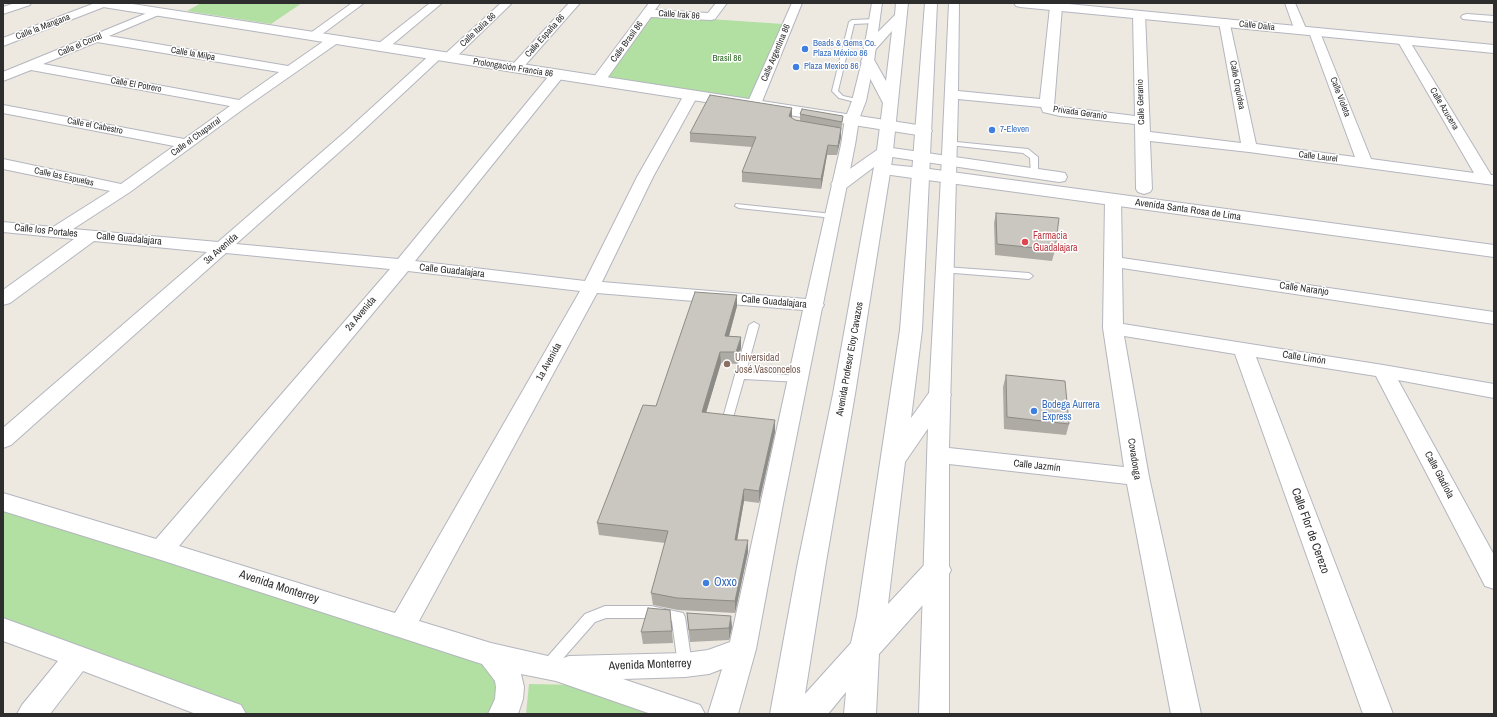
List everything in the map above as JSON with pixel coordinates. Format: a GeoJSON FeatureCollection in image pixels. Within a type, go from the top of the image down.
{"type":"FeatureCollection","features":[{"type":"Feature","properties":{"kind":"street"},"geometry":{"type":"LineString","coordinates":[[3,11],[26,3]]}},
{"type":"Feature","properties":{"kind":"street","name":"Prolongación Francia 86"},"geometry":{"type":"LineString","coordinates":[[104,3],[383,46],[557,75],[754,104],[798,114],[848,130],[889,125],[924,131]]}},
{"type":"Feature","properties":{"kind":"street","name":"Calle la Mangana"},"geometry":{"type":"LineString","coordinates":[[3,42],[104,3]]}},
{"type":"Feature","properties":{"kind":"street"},"geometry":{"type":"LineString","coordinates":[[313,36],[359,3]]}},
{"type":"Feature","properties":{"kind":"street"},"geometry":{"type":"LineString","coordinates":[[383,46],[437,3]]}},
{"type":"Feature","properties":{"kind":"street","name":"Calle Italia 86"},"geometry":{"type":"LineString","coordinates":[[443,56],[507,3]]}},
{"type":"Feature","properties":{"kind":"street","name":"Calle España 86"},"geometry":{"type":"LineString","coordinates":[[516,68],[575,3]]}},
{"type":"Feature","properties":{"kind":"street","name":"Calle Irak 86"},"geometry":{"type":"LineString","coordinates":[[651,8],[711,17],[722,3]]}},
{"type":"Feature","properties":{"kind":"street","name":"Calle Argentina 86"},"geometry":{"type":"LineString","coordinates":[[754,104],[797,3]]}},
{"type":"Feature","properties":{"kind":"street"},"geometry":{"type":"LineString","coordinates":[[860,714],[864,651],[872,616],[911,330],[924,131],[930,3]]}},
{"type":"Feature","properties":{"kind":"street"},"geometry":{"type":"LineString","coordinates":[[934,714],[939,395],[949,169],[954,3]]}},
{"type":"Feature","properties":{"kind":"street","name":"Calle Dalia"},"geometry":{"type":"LineString","coordinates":[[1020,3],[1494,49]]}},
{"type":"Feature","properties":{"kind":"street"},"geometry":{"type":"LineString","coordinates":[[1290,3],[1302,30]]}},
{"type":"Feature","properties":{"kind":"street","name":"Privada Geranio"},"geometry":{"type":"LineString","coordinates":[[1056,7],[1046,104],[1048,109],[1060,112],[1142,121]]}},
{"type":"Feature","properties":{"kind":"street","name":"Calle Brasil 86"},"geometry":{"type":"LineString","coordinates":[[598,81],[651,8]]}},
{"type":"Feature","properties":{"kind":"street"},"geometry":{"type":"LineString","coordinates":[[869,54],[901,9]]}},
{"type":"Feature","properties":{"kind":"street","name":"Avenida Profesor Eloy Cavazos"},"geometry":{"type":"LineString","coordinates":[[786,714],[812,562],[844,394],[889,125],[901,9]]}},
{"type":"Feature","properties":{"kind":"street","name":"Calle el Corral"},"geometry":{"type":"LineString","coordinates":[[3,77],[157,12]]}},
{"type":"Feature","properties":{"kind":"street"},"geometry":{"type":"LineString","coordinates":[[723,714],[742,649],[743,620],[799,379],[840,184],[848,130],[859,101],[876,12]]}},
{"type":"Feature","properties":{"kind":"street","name":"Calle Geranio"},"geometry":{"type":"LineString","coordinates":[[1139,14],[1144,189]]}},
{"type":"Feature","properties":{"kind":"street"},"geometry":{"type":"LineString","coordinates":[[1467,16],[1494,19]]}},
{"type":"Feature","properties":{"kind":"street","name":"Calle Orquídea"},"geometry":{"type":"LineString","coordinates":[[1225,22],[1249,148]]}},
{"type":"Feature","properties":{"kind":"street","name":"Calle Violeta"},"geometry":{"type":"LineString","coordinates":[[1315,32],[1365,163]]}},
{"type":"Feature","properties":{"kind":"street","name":"Calle la Milpa"},"geometry":{"type":"LineString","coordinates":[[97,38],[289,70]]}},
{"type":"Feature","properties":{"kind":"street","name":"Calle el Chaparral"},"geometry":{"type":"LineString","coordinates":[[56,232],[124,189],[188,144],[241,104],[335,39]]}},
{"type":"Feature","properties":{"kind":"street","name":"Calle Azucena"},"geometry":{"type":"LineString","coordinates":[[1404,40],[1490,179]]}},
{"type":"Feature","properties":{"kind":"street"},"geometry":{"type":"LineString","coordinates":[[869,54],[891,104]]}},
{"type":"Feature","properties":{"kind":"street","name":"3a Avenida"},"geometry":{"type":"LineString","coordinates":[[3,440],[443,56]]}},
{"type":"Feature","properties":{"kind":"street","name":"Calle El Potrero"},"geometry":{"type":"LineString","coordinates":[[31,66],[241,104]]}},
{"type":"Feature","properties":{"kind":"street","name":"2a Avenida"},"geometry":{"type":"LineString","coordinates":[[161,550],[403,265],[557,75]]}},
{"type":"Feature","properties":{"kind":"street"},"geometry":{"type":"LineString","coordinates":[[951,94],[1046,104]]}},
{"type":"Feature","properties":{"kind":"street","name":"1a Avenida"},"geometry":{"type":"LineString","coordinates":[[402,626],[591,286],[645,177],[691,95]]}},
{"type":"Feature","properties":{"kind":"street","name":"Calle el Cabestro"},"geometry":{"type":"LineString","coordinates":[[3,109],[188,144]]}},
{"type":"Feature","properties":{"kind":"street","name":"Calle Laurel"},"geometry":{"type":"LineString","coordinates":[[1143,136],[1490,179]]}},
{"type":"Feature","properties":{"kind":"street"},"geometry":{"type":"LineString","coordinates":[[840,184],[883,161]]}},
{"type":"Feature","properties":{"kind":"street","name":"Avenida Santa Rosa de Lima"},"geometry":{"type":"LineString","coordinates":[[883,161],[949,169],[1113,200],[1494,251]]}},
{"type":"Feature","properties":{"kind":"street","name":"Calle las Espuelas"},"geometry":{"type":"LineString","coordinates":[[3,164],[124,189]]}},
{"type":"Feature","properties":{"kind":"street","name":"Avenida Santa Rosa de Lima"},"geometry":{"type":"LineString","coordinates":[[949,169],[1034,173],[1494,240]]}},
{"type":"Feature","properties":{"kind":"street","name":"Covadonga"},"geometry":{"type":"LineString","coordinates":[[1113,200],[1113,328],[1137,477],[1186,714]]}},
{"type":"Feature","properties":{"kind":"street","name":"Calle los Portales"},"geometry":{"type":"LineString","coordinates":[[3,226],[89,236]]}},
{"type":"Feature","properties":{"kind":"street"},"geometry":{"type":"LineString","coordinates":[[3,299],[89,236]]}},
{"type":"Feature","properties":{"kind":"street","name":"Calle Guadalajara"},"geometry":{"type":"LineString","coordinates":[[89,236],[223,247],[591,286],[814,305]]}},
{"type":"Feature","properties":{"kind":"street","name":"Calle Naranjo"},"geometry":{"type":"LineString","coordinates":[[1114,262],[1494,318]]}},
{"type":"Feature","properties":{"kind":"street","name":"Calle Limón"},"geometry":{"type":"LineString","coordinates":[[1113,328],[1384,371],[1494,391]]}},
{"type":"Feature","properties":{"kind":"street","name":"Calle Flor de Cerezo"},"geometry":{"type":"LineString","coordinates":[[1242,348],[1378,714]]}},
{"type":"Feature","properties":{"kind":"street","name":"Calle Gladiola"},"geometry":{"type":"LineString","coordinates":[[1384,371],[1494,579]]}},
{"type":"Feature","properties":{"kind":"street"},"geometry":{"type":"LineString","coordinates":[[893,462],[939,395]]}},
{"type":"Feature","properties":{"kind":"street","name":"Calle Jazmín"},"geometry":{"type":"LineString","coordinates":[[938,455],[1137,477]]}},
{"type":"Feature","properties":{"kind":"street","name":"Avenida Monterrey"},"geometry":{"type":"LineString","coordinates":[[3,502],[161,550],[491,655],[552,668],[690,714]]}},
{"type":"Feature","properties":{"kind":"street"},"geometry":{"type":"LineString","coordinates":[[808,714],[937,570]]}},
{"type":"Feature","properties":{"kind":"street"},"geometry":{"type":"LineString","coordinates":[[3,628],[78,658],[231,714]]}},
{"type":"Feature","properties":{"kind":"street","name":"Avenida Monterrey"},"geometry":{"type":"LineString","coordinates":[[552,668],[685,665],[709,662],[742,649]]}},
{"type":"Feature","properties":{"kind":"street"},"geometry":{"type":"LineString","coordinates":[[491,655],[508,676],[510,686],[509,699],[503,714]]}},
{"type":"Feature","properties":{"kind":"street"},"geometry":{"type":"LineString","coordinates":[[32,714],[78,658]]}},
{"type":"Feature","properties":{"kind":"lane"},"geometry":{"type":"LineString","coordinates":[[859,101],[841,97],[836,94],[835,91],[852,22],[876,12]]}},
{"type":"Feature","properties":{"kind":"lane"},"geometry":{"type":"LineString","coordinates":[[949,143],[1025,151],[1034,157],[1034,173]]}},
{"type":"Feature","properties":{"kind":"lane"},"geometry":{"type":"LineString","coordinates":[[739,206],[833,216]]}},
{"type":"Feature","properties":{"kind":"lane"},"geometry":{"type":"LineString","coordinates":[[944,270],[1029,276]]}},
{"type":"Feature","properties":{"kind":"lane"},"geometry":{"type":"LineString","coordinates":[[729,414],[754,325]]}},
{"type":"Feature","properties":{"kind":"lane"},"geometry":{"type":"LineString","coordinates":[[740,375],[799,379]]}},
{"type":"Feature","properties":{"kind":"lane"},"geometry":{"type":"LineString","coordinates":[[552,668],[590,618],[605,612],[651,612],[693,618]]}},
{"type":"Feature","properties":{"kind":"lane"},"geometry":{"type":"LineString","coordinates":[[678,617],[685,665]]}},
{"type":"Feature","properties":{"kind":"green space"},"geometry":{"type":"Polygon","coordinates":[[[201,3],[302,3],[271,24],[187,11],[201,3]]]}},
{"type":"Feature","properties":{"kind":"green space","name":"Brasil 86"},"geometry":{"type":"Polygon","coordinates":[[[650,15],[783,24],[751,101],[602,79],[650,15]]]}},
{"type":"Feature","properties":{"kind":"green space"},"geometry":{"type":"Polygon","coordinates":[[[3,498],[491,655],[503,714],[224,714],[3,633],[3,498]]]}},
{"type":"Feature","properties":{"kind":"green space"},"geometry":{"type":"Polygon","coordinates":[[[529,684],[578,685],[670,714],[526,714],[529,684]]]}},
{"type":"Feature","properties":{"kind":"building"},"geometry":{"type":"Polygon","coordinates":[[[710,95],[792,108],[789,116],[795,120],[841,128],[838,146],[828,145],[821,179],[742,172],[756,137],[690,133],[710,95]]]}},
{"type":"Feature","properties":{"kind":"building"},"geometry":{"type":"Polygon","coordinates":[[[802,109],[843,116],[842,122],[800,114],[802,109]]]}},
{"type":"Feature","properties":{"kind":"building","name":"Farmacia Guadalajara"},"geometry":{"type":"Polygon","coordinates":[[[996,213],[1059,218],[1055,250],[997,244],[996,213]]]}},
{"type":"Feature","properties":{"kind":"building"},"geometry":{"type":"Polygon","coordinates":[[[695,292],[737,295],[725,336],[741,337],[736,352],[720,352],[702,412],[775,420],[759,491],[744,489],[735,540],[748,540],[735,601],[677,598],[651,593],[668,531],[597,523],[643,405],[656,406],[695,292]]]}},
{"type":"Feature","properties":{"kind":"building","name":"Bodega Aurrera Express"},"geometry":{"type":"Polygon","coordinates":[[[1006,375],[1065,381],[1069,424],[1007,417],[1006,375]]]}},
{"type":"Feature","properties":{"kind":"building"},"geometry":{"type":"Polygon","coordinates":[[[648,608],[670,610],[672,631],[641,632],[648,608]]]}},
{"type":"Feature","properties":{"kind":"building"},"geometry":{"type":"Polygon","coordinates":[[[687,613],[731,616],[729,628],[689,630],[687,613]]]}},
{"type":"Feature","properties":{"kind":"place","name":"Beads & Gems Co. Plaza México 86"},"geometry":{"type":"Point","coordinates":[805,49]}},
{"type":"Feature","properties":{"kind":"place","name":"Plaza Mexico 86"},"geometry":{"type":"Point","coordinates":[796,67]}},
{"type":"Feature","properties":{"kind":"place","name":"7-Eleven"},"geometry":{"type":"Point","coordinates":[992,130]}},
{"type":"Feature","properties":{"kind":"place","name":"Farmacia Guadalajara"},"geometry":{"type":"Point","coordinates":[1025,242]}},
{"type":"Feature","properties":{"kind":"place","name":"Universidad José Vasconcelos"},"geometry":{"type":"Point","coordinates":[727,364]}},
{"type":"Feature","properties":{"kind":"place","name":"Bodega Aurrera Express"},"geometry":{"type":"Point","coordinates":[1034,411]}},
{"type":"Feature","properties":{"kind":"place","name":"Oxxo"},"geometry":{"type":"Point","coordinates":[706,583]}}]}
